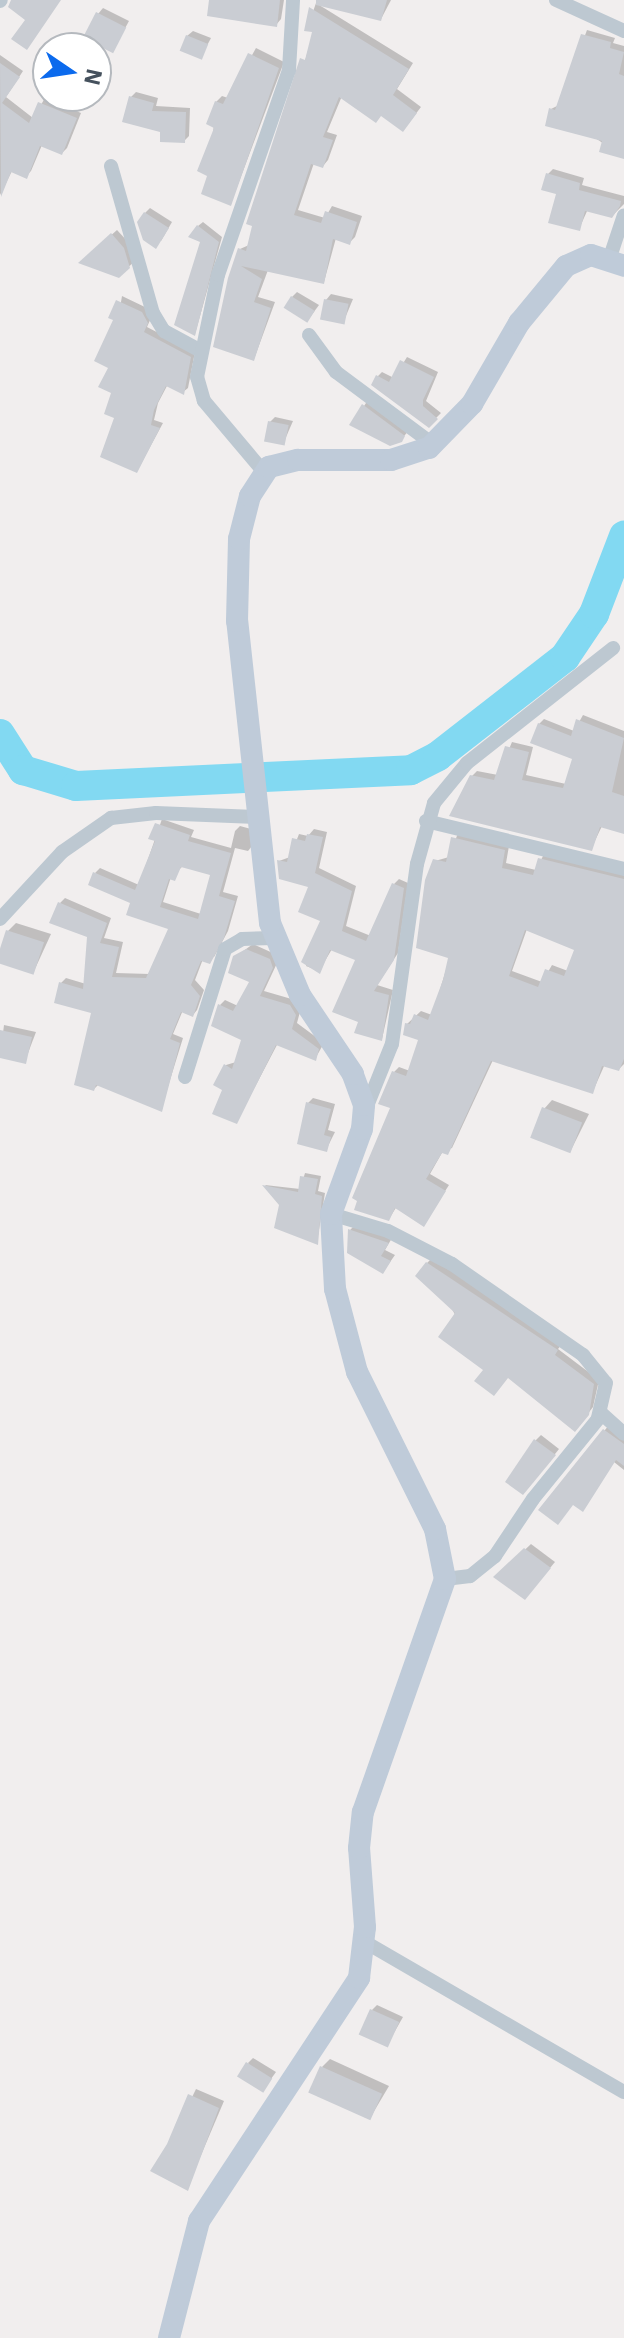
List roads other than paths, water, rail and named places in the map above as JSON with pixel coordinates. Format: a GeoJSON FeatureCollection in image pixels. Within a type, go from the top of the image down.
{"type":"FeatureCollection","features":[{"type":"Feature","properties":{"kind":"street"},"geometry":{"type":"LineString","coordinates":[[263,471],[200,393],[201,351],[222,262],[289,70],[293,0]]}},
{"type":"Feature","properties":{"kind":"street"},"geometry":{"type":"LineString","coordinates":[[556,0],[624,31]]}},
{"type":"Feature","properties":{"kind":"street"},"geometry":{"type":"LineString","coordinates":[[111,166],[157,320],[170,336],[201,351]]}},
{"type":"Feature","properties":{"kind":"street"},"geometry":{"type":"LineString","coordinates":[[365,1112],[353,1074],[300,995],[274,938],[257,813],[235,566],[246,510],[263,471],[298,460],[401,458],[434,445],[472,404],[519,323],[559,274],[582,256],[616,263],[624,215]]}},
{"type":"Feature","properties":{"kind":"street"},"geometry":{"type":"LineString","coordinates":[[309,335],[336,372],[434,445]]}},
{"type":"Feature","properties":{"kind":"street"},"geometry":{"type":"LineString","coordinates":[[169,2338],[199,2221],[359,1978],[365,1942],[359,1848],[363,1812],[445,1579],[435,1529],[357,1372],[333,1275],[331,1214],[365,1112],[392,1044],[426,821],[438,795],[467,763],[613,648]]}},
{"type":"Feature","properties":{"kind":"street"},"geometry":{"type":"LineString","coordinates":[[0,919],[62,852],[111,818],[156,813],[257,813]]}},
{"type":"Feature","properties":{"kind":"street"},"geometry":{"type":"LineString","coordinates":[[426,821],[624,869]]}},
{"type":"Feature","properties":{"kind":"street"},"geometry":{"type":"LineString","coordinates":[[185,1077],[225,949],[242,939],[274,938]]}},
{"type":"Feature","properties":{"kind":"street"},"geometry":{"type":"LineString","coordinates":[[331,1214],[425,1248],[575,1349],[604,1376],[607,1391],[601,1413],[490,1562],[470,1576],[445,1579]]}},
{"type":"Feature","properties":{"kind":"street"},"geometry":{"type":"LineString","coordinates":[[601,1413],[624,1434]]}},
{"type":"Feature","properties":{"kind":"street"},"geometry":{"type":"LineString","coordinates":[[365,1942],[624,2092]]}},
{"type":"Feature","properties":{"kind":"waterway"},"geometry":{"type":"LineString","coordinates":[[0,734],[23,770],[76,786],[411,770],[438,756],[565,657],[594,614],[624,536]]}}]}
